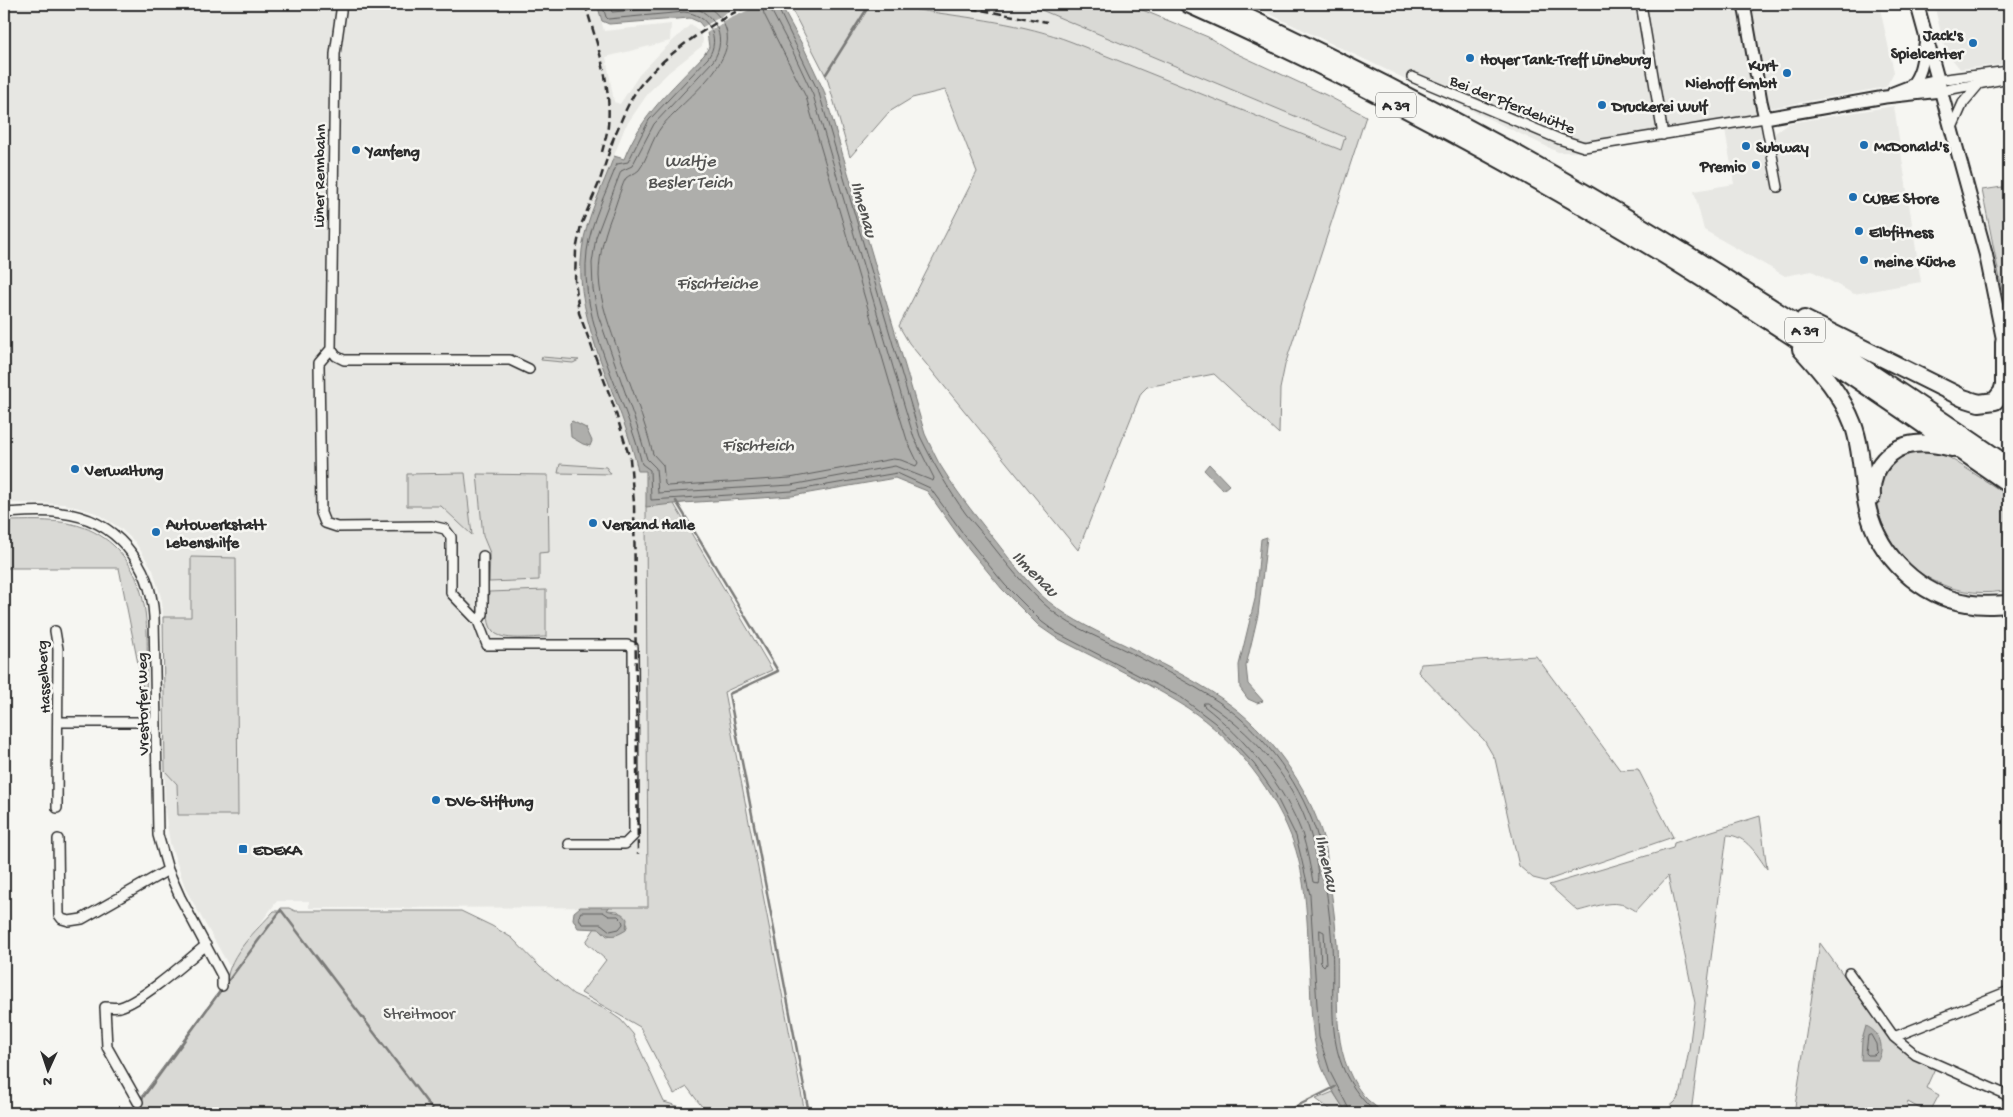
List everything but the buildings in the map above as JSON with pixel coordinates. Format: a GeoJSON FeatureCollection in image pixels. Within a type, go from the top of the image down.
{"type":"FeatureCollection","features":[{"type":"Feature","properties":{"kind":"highway","name":"A 39"},"geometry":{"type":"LineString","coordinates":[[1188,4],[1351,81],[1505,162],[1599,216],[1784,331],[2009,484]]}},
{"type":"Feature","properties":{"kind":"highway","name":"A 39"},"geometry":{"type":"LineString","coordinates":[[1219,4],[1348,65],[1512,152],[1605,205],[1881,380],[2009,466]]}},
{"type":"Feature","properties":{"kind":"highway"},"geometry":{"type":"LineString","coordinates":[[1729,282],[1974,402],[1992,402],[2002,392],[2006,351]]}},
{"type":"Feature","properties":{"kind":"highway"},"geometry":{"type":"LineString","coordinates":[[1784,331],[1828,379],[1845,407],[1853,424],[1858,446],[1868,512],[1875,532],[1896,563],[1910,577],[1928,590],[1951,600],[1980,605],[2009,604]]}},
{"type":"Feature","properties":{"kind":"highway"},"geometry":{"type":"LineString","coordinates":[[1961,450],[1923,443],[1905,445],[1892,452],[1879,466],[1874,476],[1872,489],[1874,510],[1880,529],[1900,558],[1913,572],[1932,584],[1967,596],[1994,598],[2009,596]]}},
{"type":"Feature","properties":{"kind":"main road"},"geometry":{"type":"LineString","coordinates":[[1917,4],[1986,255],[2009,371]]}},
{"type":"Feature","properties":{"kind":"street","name":"Lüner Rennbahn"},"geometry":{"type":"LineString","coordinates":[[342,4],[335,54],[331,349],[319,363],[322,518],[325,523],[337,527],[432,526],[445,529],[451,537],[452,593],[478,621]]}},
{"type":"Feature","properties":{"kind":"street"},"geometry":{"type":"LineString","coordinates":[[1641,4],[1664,135]]}},
{"type":"Feature","properties":{"kind":"street"},"geometry":{"type":"LineString","coordinates":[[1744,4],[1760,101],[1766,118],[1778,188]]}},
{"type":"Feature","properties":{"kind":"street"},"geometry":{"type":"LineString","coordinates":[[1911,86],[1922,67],[1926,37]]}},
{"type":"Feature","properties":{"kind":"street"},"geometry":{"type":"LineString","coordinates":[[1939,86],[2009,71]]}},
{"type":"Feature","properties":{"kind":"street","name":"Bei der Pferdehütte"},"geometry":{"type":"LineString","coordinates":[[1412,77],[1576,146],[1584,147],[1766,118],[1939,86]]}},
{"type":"Feature","properties":{"kind":"street"},"geometry":{"type":"LineString","coordinates":[[1939,86],[1980,84],[2009,78]]}},
{"type":"Feature","properties":{"kind":"street"},"geometry":{"type":"LineString","coordinates":[[1951,130],[1963,103],[1980,84]]}},
{"type":"Feature","properties":{"kind":"street","name":"Bei der Pferdehütte"},"geometry":{"type":"LineString","coordinates":[[1884,97],[1911,86],[1939,86]]}},
{"type":"Feature","properties":{"kind":"street"},"geometry":{"type":"LineString","coordinates":[[331,349],[336,356],[344,360],[510,360],[529,369]]}},
{"type":"Feature","properties":{"kind":"street","name":"Vrestorfer Weg"},"geometry":{"type":"LineString","coordinates":[[4,513],[63,513],[92,521],[115,535],[137,559],[144,572],[153,601],[158,835],[168,870],[180,897],[222,976],[222,986]]}},
{"type":"Feature","properties":{"kind":"street"},"geometry":{"type":"LineString","coordinates":[[484,556],[483,614],[478,621],[487,645],[627,645],[633,647],[634,835],[624,844],[569,844]]}},
{"type":"Feature","properties":{"kind":"street","name":"Hasselberg"},"geometry":{"type":"LineString","coordinates":[[55,631],[58,649],[59,722],[57,808]]}},
{"type":"Feature","properties":{"kind":"street","name":"Hasselberg"},"geometry":{"type":"LineString","coordinates":[[59,722],[156,722]]}},
{"type":"Feature","properties":{"kind":"street"},"geometry":{"type":"LineString","coordinates":[[58,839],[59,915],[62,919],[69,921],[82,919],[168,870]]}},
{"type":"Feature","properties":{"kind":"street"},"geometry":{"type":"LineString","coordinates":[[138,1102],[107,1048],[105,1007],[120,1007],[131,1002],[176,970],[206,945]]}},
{"type":"Feature","properties":{"kind":"street"},"geometry":{"type":"LineString","coordinates":[[1849,974],[1894,1037],[1916,1054],[2009,1096]]}},
{"type":"Feature","properties":{"kind":"street"},"geometry":{"type":"LineString","coordinates":[[1894,1037],[2009,991]]}},
{"type":"Feature","properties":{"kind":"shaded area"},"geometry":{"type":"Polygon","coordinates":[[[4,4],[597,4],[604,31],[671,24],[670,41],[606,57],[614,102],[620,104],[639,75],[663,50],[691,24],[698,30],[703,39],[702,46],[669,72],[649,92],[625,127],[589,220],[581,262],[582,291],[587,318],[628,433],[638,471],[646,471],[648,907],[309,908],[309,901],[277,901],[229,966],[186,890],[170,843],[165,811],[163,617],[162,601],[153,570],[135,542],[120,528],[96,513],[65,504],[9,503],[7,92],[4,88],[4,4]]]}},
{"type":"Feature","properties":{"kind":"shaded area"},"geometry":{"type":"Polygon","coordinates":[[[877,4],[981,4],[999,8],[991,4],[1027,4],[1345,137],[1341,151],[1048,33],[894,6],[882,7],[877,4]]]}},
{"type":"Feature","properties":{"kind":"shaded area"},"geometry":{"type":"Polygon","coordinates":[[[1249,4],[1879,4],[1894,72],[1886,87],[1770,108],[1775,133],[1789,123],[1894,106],[1921,282],[1854,294],[1812,271],[1785,276],[1704,230],[1694,191],[1734,184],[1725,129],[1592,152],[1558,152],[1249,4]]]}},
{"type":"Feature","properties":{"kind":"shaded area"},"geometry":{"type":"Polygon","coordinates":[[[1934,4],[2009,4],[2009,64],[1960,69],[1945,50],[1934,4]]]}},
{"type":"Feature","properties":{"kind":"green space"},"geometry":{"type":"Polygon","coordinates":[[[745,4],[895,477],[674,504],[772,670],[724,692],[805,1113],[724,1113],[703,1108],[687,1087],[674,1094],[640,1027],[581,993],[606,960],[586,942],[595,928],[600,929],[607,936],[622,932],[628,925],[618,911],[607,910],[609,907],[648,907],[646,507],[704,55],[745,4]]]}},
{"type":"Feature","properties":{"kind":"green space"},"geometry":{"type":"Polygon","coordinates":[[[789,4],[877,4],[1035,30],[1072,42],[1341,150],[1345,137],[1027,4],[1128,4],[1208,37],[1231,51],[1326,95],[1366,116],[1285,365],[1280,389],[1279,434],[1214,374],[1147,387],[1141,393],[1078,550],[909,343],[899,326],[977,172],[945,90],[912,98],[889,112],[850,157],[827,78],[789,4]]]}},
{"type":"Feature","properties":{"kind":"green space"},"geometry":{"type":"Polygon","coordinates":[[[4,88],[7,92],[9,503],[4,503],[4,88]]]}},
{"type":"Feature","properties":{"kind":"green space"},"geometry":{"type":"Polygon","coordinates":[[[2009,186],[2009,324],[1982,190],[2009,186]]]}},
{"type":"Feature","properties":{"kind":"green space"},"geometry":{"type":"Polygon","coordinates":[[[542,357],[579,360],[573,363],[541,360],[542,357]]]}},
{"type":"Feature","properties":{"kind":"green space"},"geometry":{"type":"Polygon","coordinates":[[[1908,450],[1939,451],[2009,496],[2009,590],[1974,592],[1940,584],[1925,576],[1899,552],[1889,537],[1881,519],[1877,506],[1877,497],[1882,470],[1908,450]]]}},
{"type":"Feature","properties":{"kind":"green space"},"geometry":{"type":"Polygon","coordinates":[[[560,464],[606,467],[611,474],[558,473],[560,464]]]}},
{"type":"Feature","properties":{"kind":"green space"},"geometry":{"type":"Polygon","coordinates":[[[465,473],[472,535],[441,506],[407,506],[407,474],[465,473]]]}},
{"type":"Feature","properties":{"kind":"green space"},"geometry":{"type":"Polygon","coordinates":[[[477,474],[548,475],[549,552],[539,553],[539,580],[489,582],[490,553],[483,536],[477,474]]]}},
{"type":"Feature","properties":{"kind":"green space"},"geometry":{"type":"Polygon","coordinates":[[[4,521],[55,521],[83,527],[109,541],[127,561],[137,579],[146,619],[146,704],[119,568],[4,568],[4,521]]]}},
{"type":"Feature","properties":{"kind":"green space"},"geometry":{"type":"Polygon","coordinates":[[[191,557],[236,558],[238,815],[178,815],[177,784],[165,771],[163,617],[191,617],[191,557]]]}},
{"type":"Feature","properties":{"kind":"green space"},"geometry":{"type":"Polygon","coordinates":[[[546,590],[546,637],[510,638],[503,637],[493,631],[488,618],[489,592],[546,590]]]}},
{"type":"Feature","properties":{"kind":"green space"},"geometry":{"type":"Polygon","coordinates":[[[1536,656],[1620,770],[1638,769],[1673,837],[1545,881],[1533,878],[1519,866],[1495,759],[1484,740],[1418,672],[1421,664],[1536,656]]]}},
{"type":"Feature","properties":{"kind":"green space"},"geometry":{"type":"Polygon","coordinates":[[[1760,816],[1767,869],[1745,842],[1740,838],[1727,835],[1691,1113],[1663,1113],[1676,1101],[1681,1092],[1695,1003],[1668,876],[1636,911],[1621,904],[1607,904],[1578,911],[1549,885],[1673,848],[1674,843],[1760,816]]]}},
{"type":"Feature","properties":{"kind":"green space","name":"Streitmoor"},"geometry":{"type":"Polygon","coordinates":[[[281,908],[289,908],[295,911],[461,911],[492,926],[512,938],[540,967],[573,994],[605,1009],[621,1020],[633,1034],[664,1102],[700,1113],[129,1113],[227,981],[229,971],[238,952],[274,911],[279,911],[281,908]]]}},
{"type":"Feature","properties":{"kind":"green space"},"geometry":{"type":"Polygon","coordinates":[[[1820,943],[1884,1030],[1936,1066],[1926,1088],[1939,1095],[1931,1110],[1926,1112],[1908,1102],[1905,1113],[1794,1113],[1820,943]]]}},
{"type":"Feature","properties":{"kind":"green space"},"geometry":{"type":"Polygon","coordinates":[[[1333,1092],[1347,1113],[1335,1113],[1316,1099],[1333,1092]]]}},
{"type":"Feature","properties":{"kind":"water","name":"Fischteiche"},"geometry":{"type":"Polygon","coordinates":[[[597,4],[780,4],[803,46],[824,91],[925,434],[938,462],[950,481],[1018,570],[1049,602],[1086,626],[1198,683],[1232,706],[1248,719],[1278,752],[1303,789],[1321,829],[1326,849],[1337,944],[1337,1003],[1340,1041],[1352,1078],[1363,1095],[1383,1113],[1347,1113],[1322,1068],[1313,1028],[1306,912],[1300,865],[1291,836],[1282,816],[1259,778],[1230,743],[1196,714],[1163,693],[1055,637],[1039,626],[1002,589],[961,539],[927,491],[895,478],[792,496],[646,507],[646,471],[638,471],[622,416],[591,333],[584,305],[581,278],[582,250],[591,214],[614,156],[624,159],[631,143],[648,116],[704,55],[709,47],[707,32],[699,22],[690,18],[609,24],[602,21],[597,4]]]}},
{"type":"Feature","properties":{"kind":"water"},"geometry":{"type":"Polygon","coordinates":[[[572,421],[586,428],[592,441],[590,446],[571,437],[570,423],[572,421]]]}},
{"type":"Feature","properties":{"kind":"water"},"geometry":{"type":"Polygon","coordinates":[[[1209,464],[1229,485],[1223,490],[1204,470],[1209,464]]]}},
{"type":"Feature","properties":{"kind":"water"},"geometry":{"type":"Polygon","coordinates":[[[1267,537],[1258,615],[1246,666],[1248,684],[1263,701],[1257,703],[1248,699],[1240,688],[1239,665],[1255,599],[1261,539],[1267,537]]]}},
{"type":"Feature","properties":{"kind":"water"},"geometry":{"type":"Polygon","coordinates":[[[580,907],[609,907],[607,910],[625,916],[627,919],[626,930],[612,936],[600,929],[578,928],[573,919],[574,912],[580,907]]]}},
{"type":"Feature","properties":{"kind":"water"},"geometry":{"type":"Polygon","coordinates":[[[1866,1026],[1875,1032],[1880,1040],[1881,1050],[1878,1060],[1861,1060],[1862,1040],[1866,1026]]]}},
{"type":"Feature","properties":{"kind":"pier"},"geometry":{"type":"Polygon","coordinates":[[[743,4],[762,4],[729,19],[705,34],[701,28],[743,4]]]}},
{"type":"Feature","properties":{"kind":"waterway"},"geometry":{"type":"LineString","coordinates":[[826,74],[870,4]]}},
{"type":"Feature","properties":{"kind":"waterway"},"geometry":{"type":"LineString","coordinates":[[676,501],[778,671],[729,694],[809,1113]]}},
{"type":"Feature","properties":{"kind":"waterway"},"geometry":{"type":"LineString","coordinates":[[229,980],[281,910],[435,1113]]}},
{"type":"Feature","properties":{"kind":"waterway"},"geometry":{"type":"LineString","coordinates":[[141,1100],[221,990]]}},
{"type":"Feature","properties":{"kind":"waterway"},"geometry":{"type":"LineString","coordinates":[[1283,1113],[1335,1087]]}},
{"type":"Feature","properties":{"kind":"waterway"},"geometry":{"type":"LineString","coordinates":[[131,1113],[137,1104]]}},
{"type":"Feature","properties":{"kind":"railway"},"geometry":{"type":"LineString","coordinates":[[585,4],[603,64],[608,95],[608,126],[602,152]]}},
{"type":"Feature","properties":{"kind":"railway"},"geometry":{"type":"LineString","coordinates":[[611,144],[632,98],[641,84],[654,70],[703,31],[752,4]]}},
{"type":"Feature","properties":{"kind":"railway"},"geometry":{"type":"LineString","coordinates":[[947,4],[1047,22]]}},
{"type":"Feature","properties":{"kind":"railway"},"geometry":{"type":"LineString","coordinates":[[614,137],[599,183],[581,225],[576,251],[575,280],[579,313],[613,404],[630,459],[634,503],[638,854]]}},
{"type":"Feature","properties":{"kind":"place","name":"Jack's Spielcenter"},"geometry":{"type":"Point","coordinates":[1973,43]}},
{"type":"Feature","properties":{"kind":"place","name":"Hoyer Tank-Treff Lüneburg"},"geometry":{"type":"Point","coordinates":[1470,58]}},
{"type":"Feature","properties":{"kind":"place","name":"Kurt Niehoff GmbH"},"geometry":{"type":"Point","coordinates":[1787,73]}},
{"type":"Feature","properties":{"kind":"place","name":"Druckerei Wulf"},"geometry":{"type":"Point","coordinates":[1602,105]}},
{"type":"Feature","properties":{"kind":"place","name":"McDonald's"},"geometry":{"type":"Point","coordinates":[1864,145]}},
{"type":"Feature","properties":{"kind":"place","name":"Subway"},"geometry":{"type":"Point","coordinates":[1746,146]}},
{"type":"Feature","properties":{"kind":"place","name":"Yanfeng"},"geometry":{"type":"Point","coordinates":[356,150]}},
{"type":"Feature","properties":{"kind":"place","name":"Premio"},"geometry":{"type":"Point","coordinates":[1756,165]}},
{"type":"Feature","properties":{"kind":"place","name":"CUBE Store"},"geometry":{"type":"Point","coordinates":[1853,197]}},
{"type":"Feature","properties":{"kind":"place","name":"Elbfitness"},"geometry":{"type":"Point","coordinates":[1859,231]}},
{"type":"Feature","properties":{"kind":"place","name":"meine Küche"},"geometry":{"type":"Point","coordinates":[1864,260]}},
{"type":"Feature","properties":{"kind":"place","name":"Verwaltung"},"geometry":{"type":"Point","coordinates":[75,469]}},
{"type":"Feature","properties":{"kind":"place","name":"Versand Halle"},"geometry":{"type":"Point","coordinates":[593,523]}},
{"type":"Feature","properties":{"kind":"place","name":"Autowerkstatt Lebenshilfe"},"geometry":{"type":"Point","coordinates":[156,532]}},
{"type":"Feature","properties":{"kind":"place","name":"DVG-Stiftung"},"geometry":{"type":"Point","coordinates":[436,800]}},
{"type":"Feature","properties":{"kind":"place","name":"EDEKA"},"geometry":{"type":"Point","coordinates":[243,849]}},
{"type":"Feature","properties":{"kind":"water label","name":"Waltje Besler Teich"},"geometry":{"type":"Point","coordinates":[690,170]}},
{"type":"Feature","properties":{"kind":"water label","name":"Ilmenau"},"geometry":{"type":"Point","coordinates":[865,209]}},
{"type":"Feature","properties":{"kind":"water label","name":"Fischteich"},"geometry":{"type":"Point","coordinates":[758,444]}},
{"type":"Feature","properties":{"kind":"water label","name":"Ilmenau"},"geometry":{"type":"Point","coordinates":[1036,573]}},
{"type":"Feature","properties":{"kind":"water label","name":"Ilmenau"},"geometry":{"type":"Point","coordinates":[1328,863]}}]}
